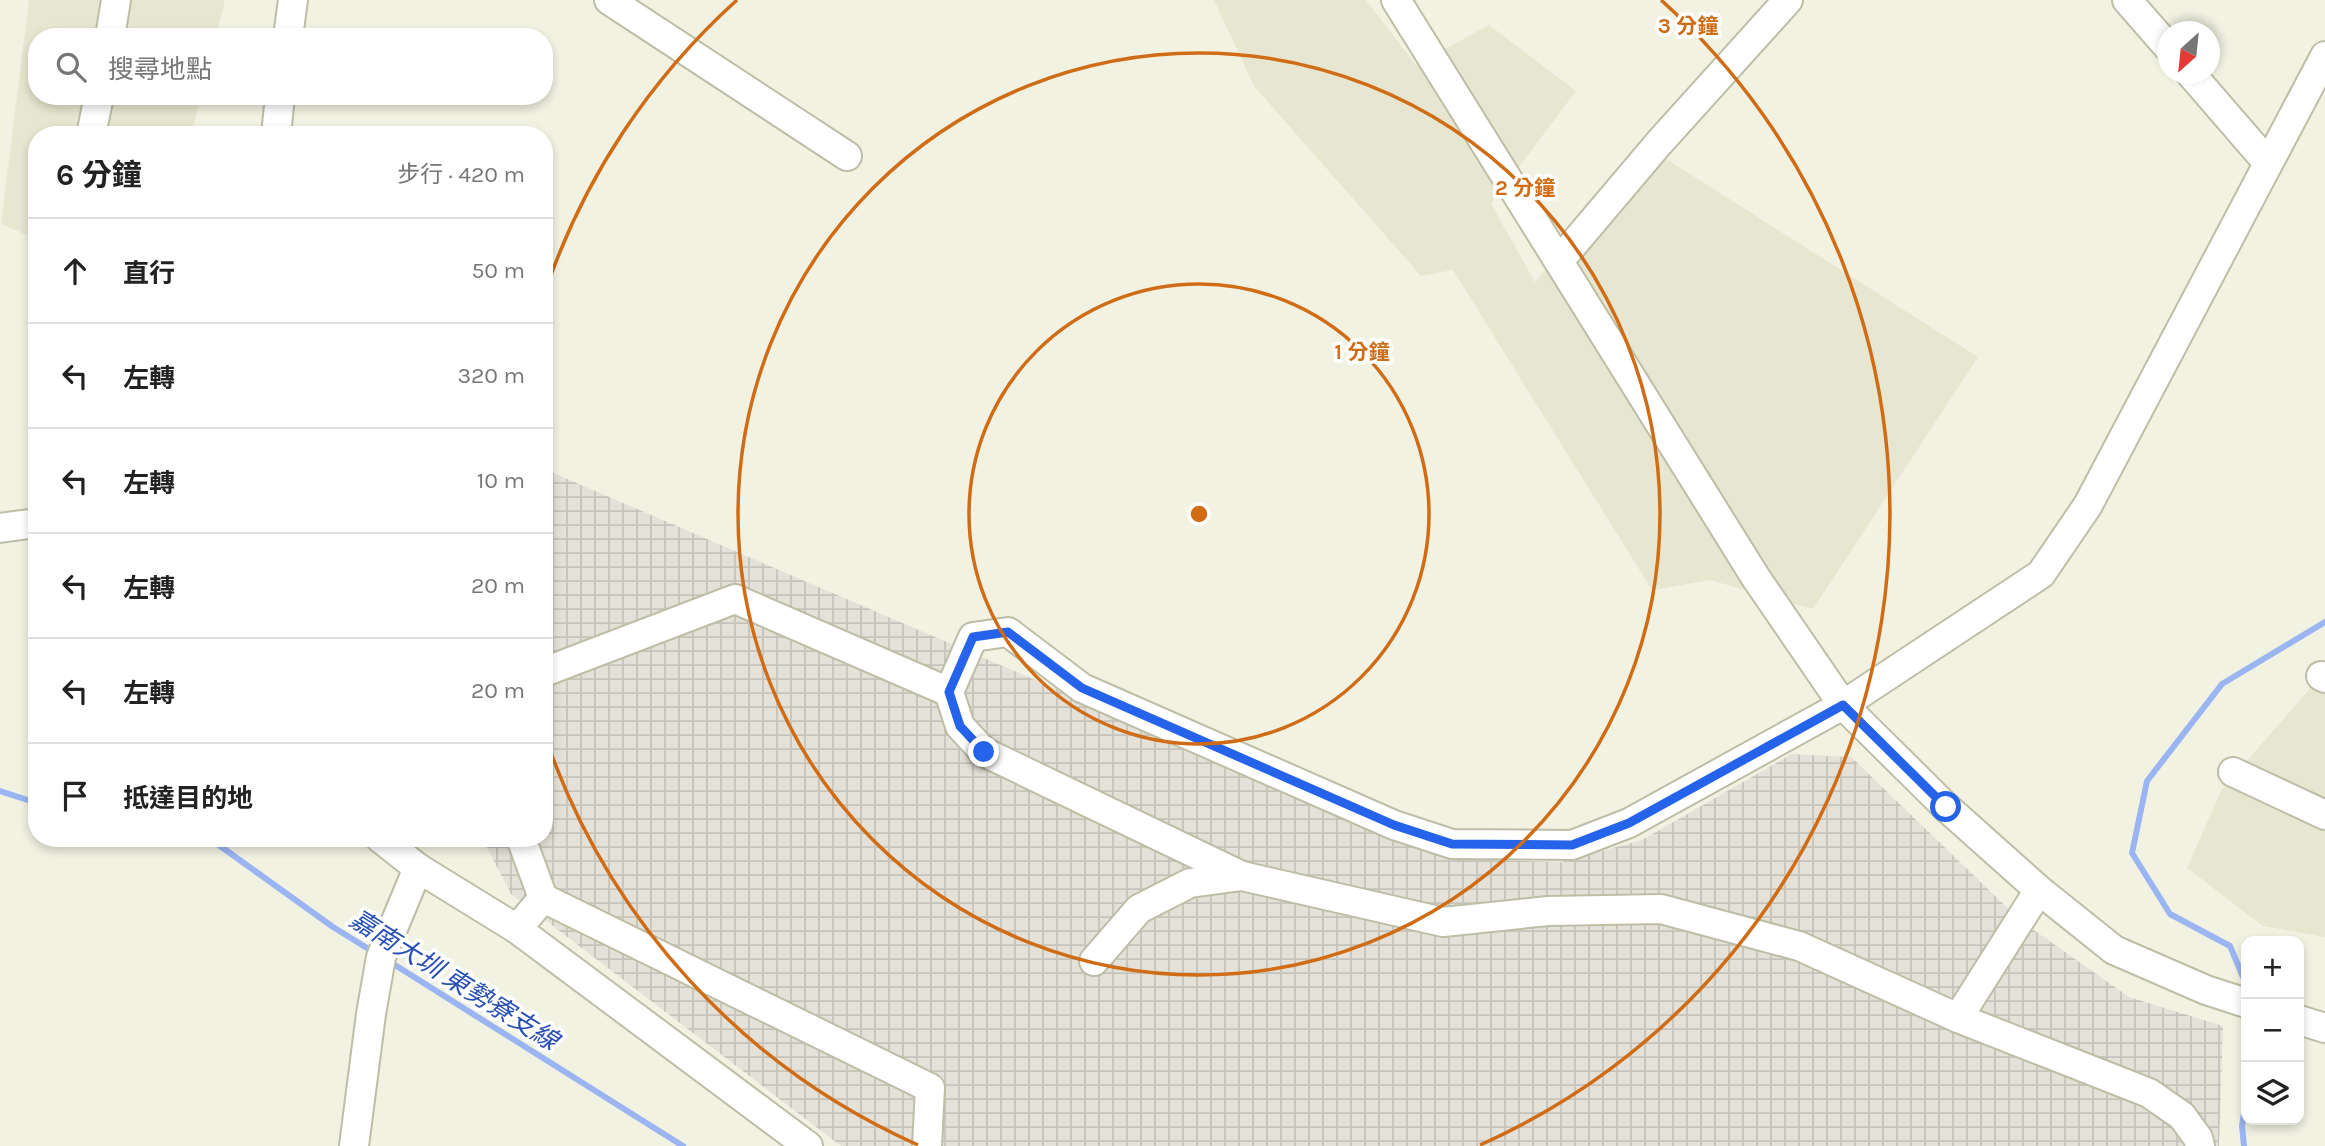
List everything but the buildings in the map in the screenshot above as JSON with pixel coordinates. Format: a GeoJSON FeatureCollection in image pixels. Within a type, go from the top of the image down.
{"type":"FeatureCollection","features":[{"type":"Feature","properties":{"kind":"street"},"geometry":{"type":"LineString","coordinates":[[111,28],[116,0]]}},
{"type":"Feature","properties":{"kind":"street"},"geometry":{"type":"LineString","coordinates":[[289,28],[293,0]]}},
{"type":"Feature","properties":{"kind":"street"},"geometry":{"type":"LineString","coordinates":[[609,0],[847,156]]}},
{"type":"Feature","properties":{"kind":"street"},"geometry":{"type":"LineString","coordinates":[[1396,0],[1756,578],[1843,705],[1946,807],[2039,890],[2114,950],[2206,990],[2241,1001]]}},
{"type":"Feature","properties":{"kind":"street"},"geometry":{"type":"LineString","coordinates":[[1560,260],[1658,143],[1788,0]]}},
{"type":"Feature","properties":{"kind":"street"},"geometry":{"type":"LineString","coordinates":[[2127,0],[2157,34]]}},
{"type":"Feature","properties":{"kind":"street"},"geometry":{"type":"LineString","coordinates":[[2200,1146],[2198,1138],[2182,1116],[2149,1093],[1958,1018],[1799,946],[1661,909],[1548,911],[1443,922],[1242,876],[984,752],[960,726],[949,692],[973,637],[1008,632],[1082,688],[1394,825],[1452,844],[1572,845],[1629,823],[1843,705],[2041,573],[2088,505],[2325,56]]}},
{"type":"Feature","properties":{"kind":"street"},"geometry":{"type":"LineString","coordinates":[[2200,84],[2268,163]]}},
{"type":"Feature","properties":{"kind":"street"},"geometry":{"type":"LineString","coordinates":[[93,126],[98,105]]}},
{"type":"Feature","properties":{"kind":"street"},"geometry":{"type":"LineString","coordinates":[[277,126],[279,105]]}},
{"type":"Feature","properties":{"kind":"street"},"geometry":{"type":"LineString","coordinates":[[0,528],[28,524]]}},
{"type":"Feature","properties":{"kind":"street"},"geometry":{"type":"LineString","coordinates":[[553,669],[735,599],[949,692]]}},
{"type":"Feature","properties":{"kind":"street"},"geometry":{"type":"LineString","coordinates":[[2233,772],[2325,815]]}},
{"type":"Feature","properties":{"kind":"street"},"geometry":{"type":"LineString","coordinates":[[391,847],[418,868],[517,929],[808,1146]]}},
{"type":"Feature","properties":{"kind":"street"},"geometry":{"type":"LineString","coordinates":[[524,847],[543,898],[930,1088],[927,1146]]}},
{"type":"Feature","properties":{"kind":"street"},"geometry":{"type":"LineString","coordinates":[[354,1146],[381,957],[418,868]]}},
{"type":"Feature","properties":{"kind":"street"},"geometry":{"type":"LineString","coordinates":[[1094,961],[1139,909],[1190,883],[1242,876]]}},
{"type":"Feature","properties":{"kind":"street"},"geometry":{"type":"LineString","coordinates":[[1958,1018],[2039,890]]}},
{"type":"Feature","properties":{"kind":"street"},"geometry":{"type":"LineString","coordinates":[[517,929],[543,898]]}},
{"type":"Feature","properties":{"kind":"street"},"geometry":{"type":"LineString","coordinates":[[2304,1022],[2325,1028]]}},
{"type":"Feature","properties":{"kind":"shaded area"},"geometry":{"type":"Polygon","coordinates":[[[29,0],[225,0],[218,28],[28,28],[28,105],[199,105],[193,126],[28,126],[28,235],[1,224],[29,0]]]}},
{"type":"Feature","properties":{"kind":"shaded area"},"geometry":{"type":"Polygon","coordinates":[[[1214,0],[1366,0],[1416,65],[1489,25],[1576,91],[1491,204],[1535,282],[1649,148],[1978,357],[1813,609],[1710,580],[1652,590],[1453,270],[1421,276],[1254,86],[1214,0]]]}},
{"type":"Feature","properties":{"kind":"shaded area"},"geometry":{"type":"Polygon","coordinates":[[[553,473],[1452,859],[1561,862],[1642,840],[1792,754],[1851,757],[2021,921],[2129,997],[2223,1026],[2219,1146],[841,1146],[511,894],[487,847],[553,847],[553,473]]]}},
{"type":"Feature","properties":{"kind":"shaded area"},"geometry":{"type":"Polygon","coordinates":[[[2325,671],[2325,937],[2263,926],[2187,868],[2221,791],[2325,671]]]}},
{"type":"Feature","properties":{"kind":"waterway"},"geometry":{"type":"LineString","coordinates":[[2241,972],[2230,946],[2170,914],[2132,853],[2147,781],[2222,684],[2325,622]]}},
{"type":"Feature","properties":{"kind":"waterway","name":"嘉南大圳 東勢寮支線"},"geometry":{"type":"LineString","coordinates":[[0,791],[28,800]]}},
{"type":"Feature","properties":{"kind":"waterway","name":"嘉南大圳 東勢寮支線"},"geometry":{"type":"LineString","coordinates":[[222,847],[333,927],[375,953]]}},
{"type":"Feature","properties":{"kind":"waterway","name":"嘉南大圳 東勢寮支線"},"geometry":{"type":"LineString","coordinates":[[387,960],[683,1146]]}},
{"type":"Feature","properties":{"kind":"waterway"},"geometry":{"type":"LineString","coordinates":[[2242,1125],[2244,1146]]}},
{"type":"Feature","properties":{"kind":"route"},"geometry":{"type":"LineString","coordinates":[[984,752],[960,726],[949,692],[973,637],[1008,632],[1082,688],[1394,825],[1452,844],[1572,845],[1629,823],[1843,705],[1946,807]]}}]}
